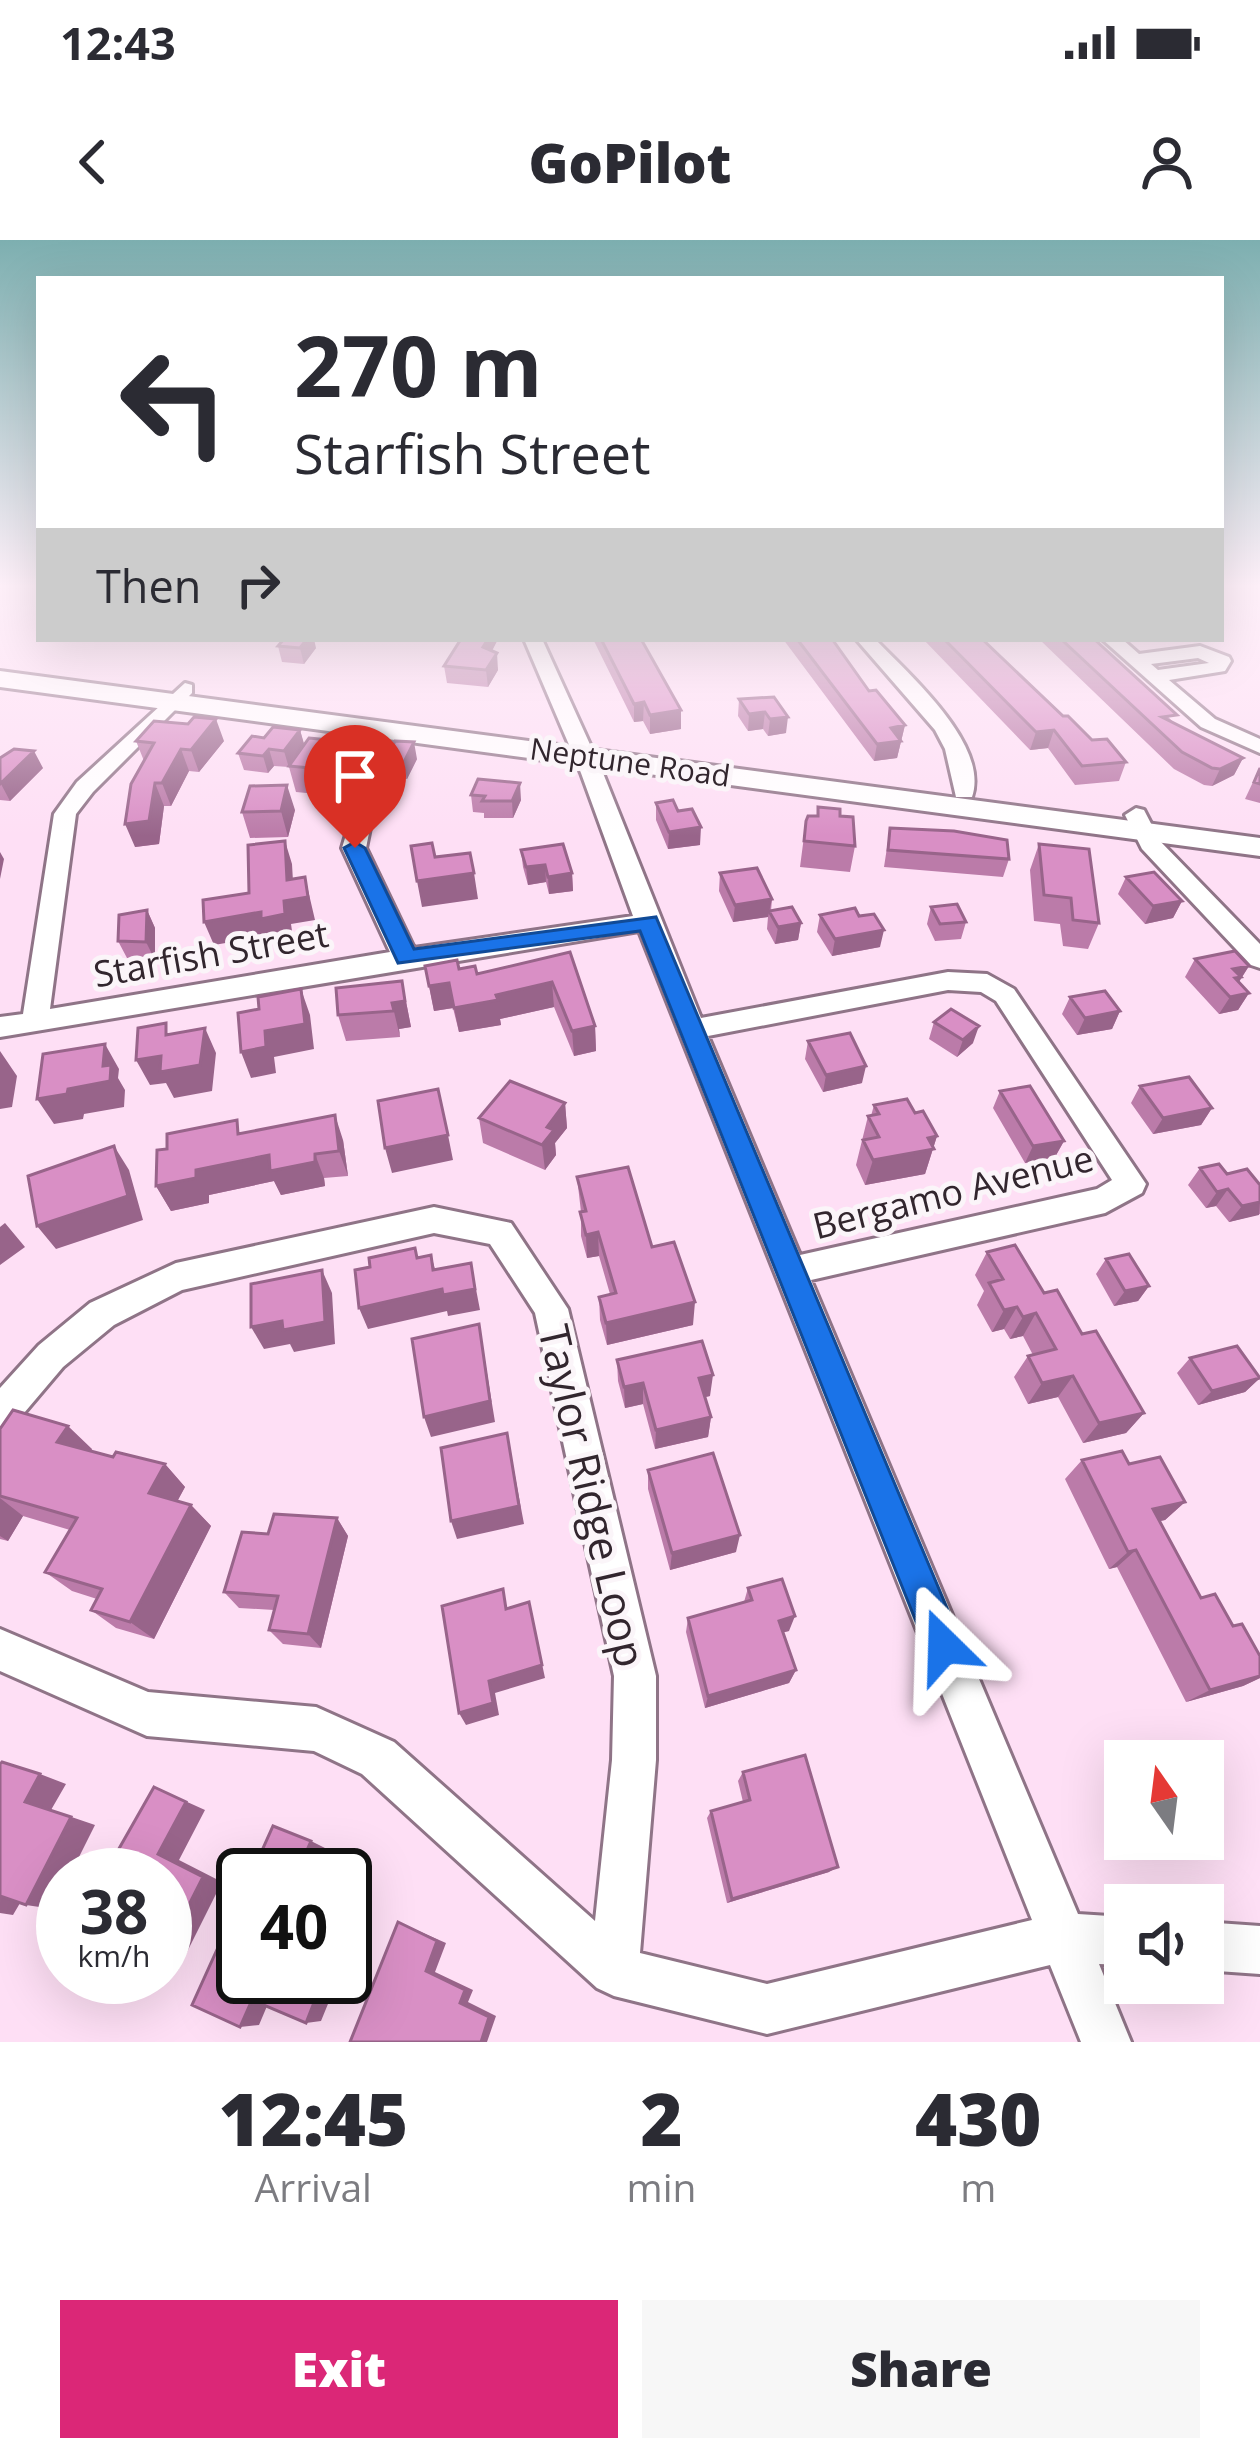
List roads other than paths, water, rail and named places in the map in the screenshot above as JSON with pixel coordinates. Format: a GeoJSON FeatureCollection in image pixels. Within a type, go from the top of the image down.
{"type":"FeatureCollection","features":[{"type":"Feature","properties":{"kind":"main road","name":"Neptune Road"},"geometry":{"type":"LineString","coordinates":[[18,668],[178,696]]}},
{"type":"Feature","properties":{"kind":"main road","name":"Neptune Road"},"geometry":{"type":"LineString","coordinates":[[0,679],[178,696],[1140,823],[1260,831]]}},
{"type":"Feature","properties":{"kind":"main road","name":"Neptune Road"},"geometry":{"type":"LineString","coordinates":[[581,749],[964,792],[1260,847]]}},
{"type":"Feature","properties":{"kind":"street"},"geometry":{"type":"LineString","coordinates":[[545,668],[1106,2042]]}},
{"type":"Feature","properties":{"kind":"street"},"geometry":{"type":"LineString","coordinates":[[890,668],[952,739],[966,778],[964,792]]}},
{"type":"Feature","properties":{"kind":"street"},"geometry":{"type":"LineString","coordinates":[[1145,668],[1208,723],[1260,747]]}},
{"type":"Feature","properties":{"kind":"street"},"geometry":{"type":"LineString","coordinates":[[1154,676],[1210,668]]}},
{"type":"Feature","properties":{"kind":"street"},"geometry":{"type":"LineString","coordinates":[[35,1021],[65,814],[85,787],[178,696]]}},
{"type":"Feature","properties":{"kind":"street"},"geometry":{"type":"LineString","coordinates":[[1140,823],[1150,844],[1260,959]]}},
{"type":"Feature","properties":{"kind":"street"},"geometry":{"type":"LineString","coordinates":[[359,828],[355,848],[406,958]]}},
{"type":"Feature","properties":{"kind":"street","name":"Starfish Street"},"geometry":{"type":"LineString","coordinates":[[0,1027],[648,922]]}},
{"type":"Feature","properties":{"kind":"street","name":"Bergamo Avenue"},"geometry":{"type":"LineString","coordinates":[[693,1029],[948,981],[987,983],[1005,995],[1132,1184],[1105,1200],[791,1271]]}},
{"type":"Feature","properties":{"kind":"street","name":"Taylor Ridge Loop"},"geometry":{"type":"LineString","coordinates":[[0,1414],[51,1356],[102,1314],[176,1277],[434,1220],[500,1232],[551,1309],[635,1676],[634,1760],[614,1971]]}},
{"type":"Feature","properties":{"kind":"street"},"geometry":{"type":"LineString","coordinates":[[0,1650],[147,1714],[316,1729],[378,1758],[614,1971],[767,2009],[1064,1937],[1104,1940]]}},
{"type":"Feature","properties":{"kind":"street"},"geometry":{"type":"LineString","coordinates":[[1224,1947],[1260,1950]]}}]}
